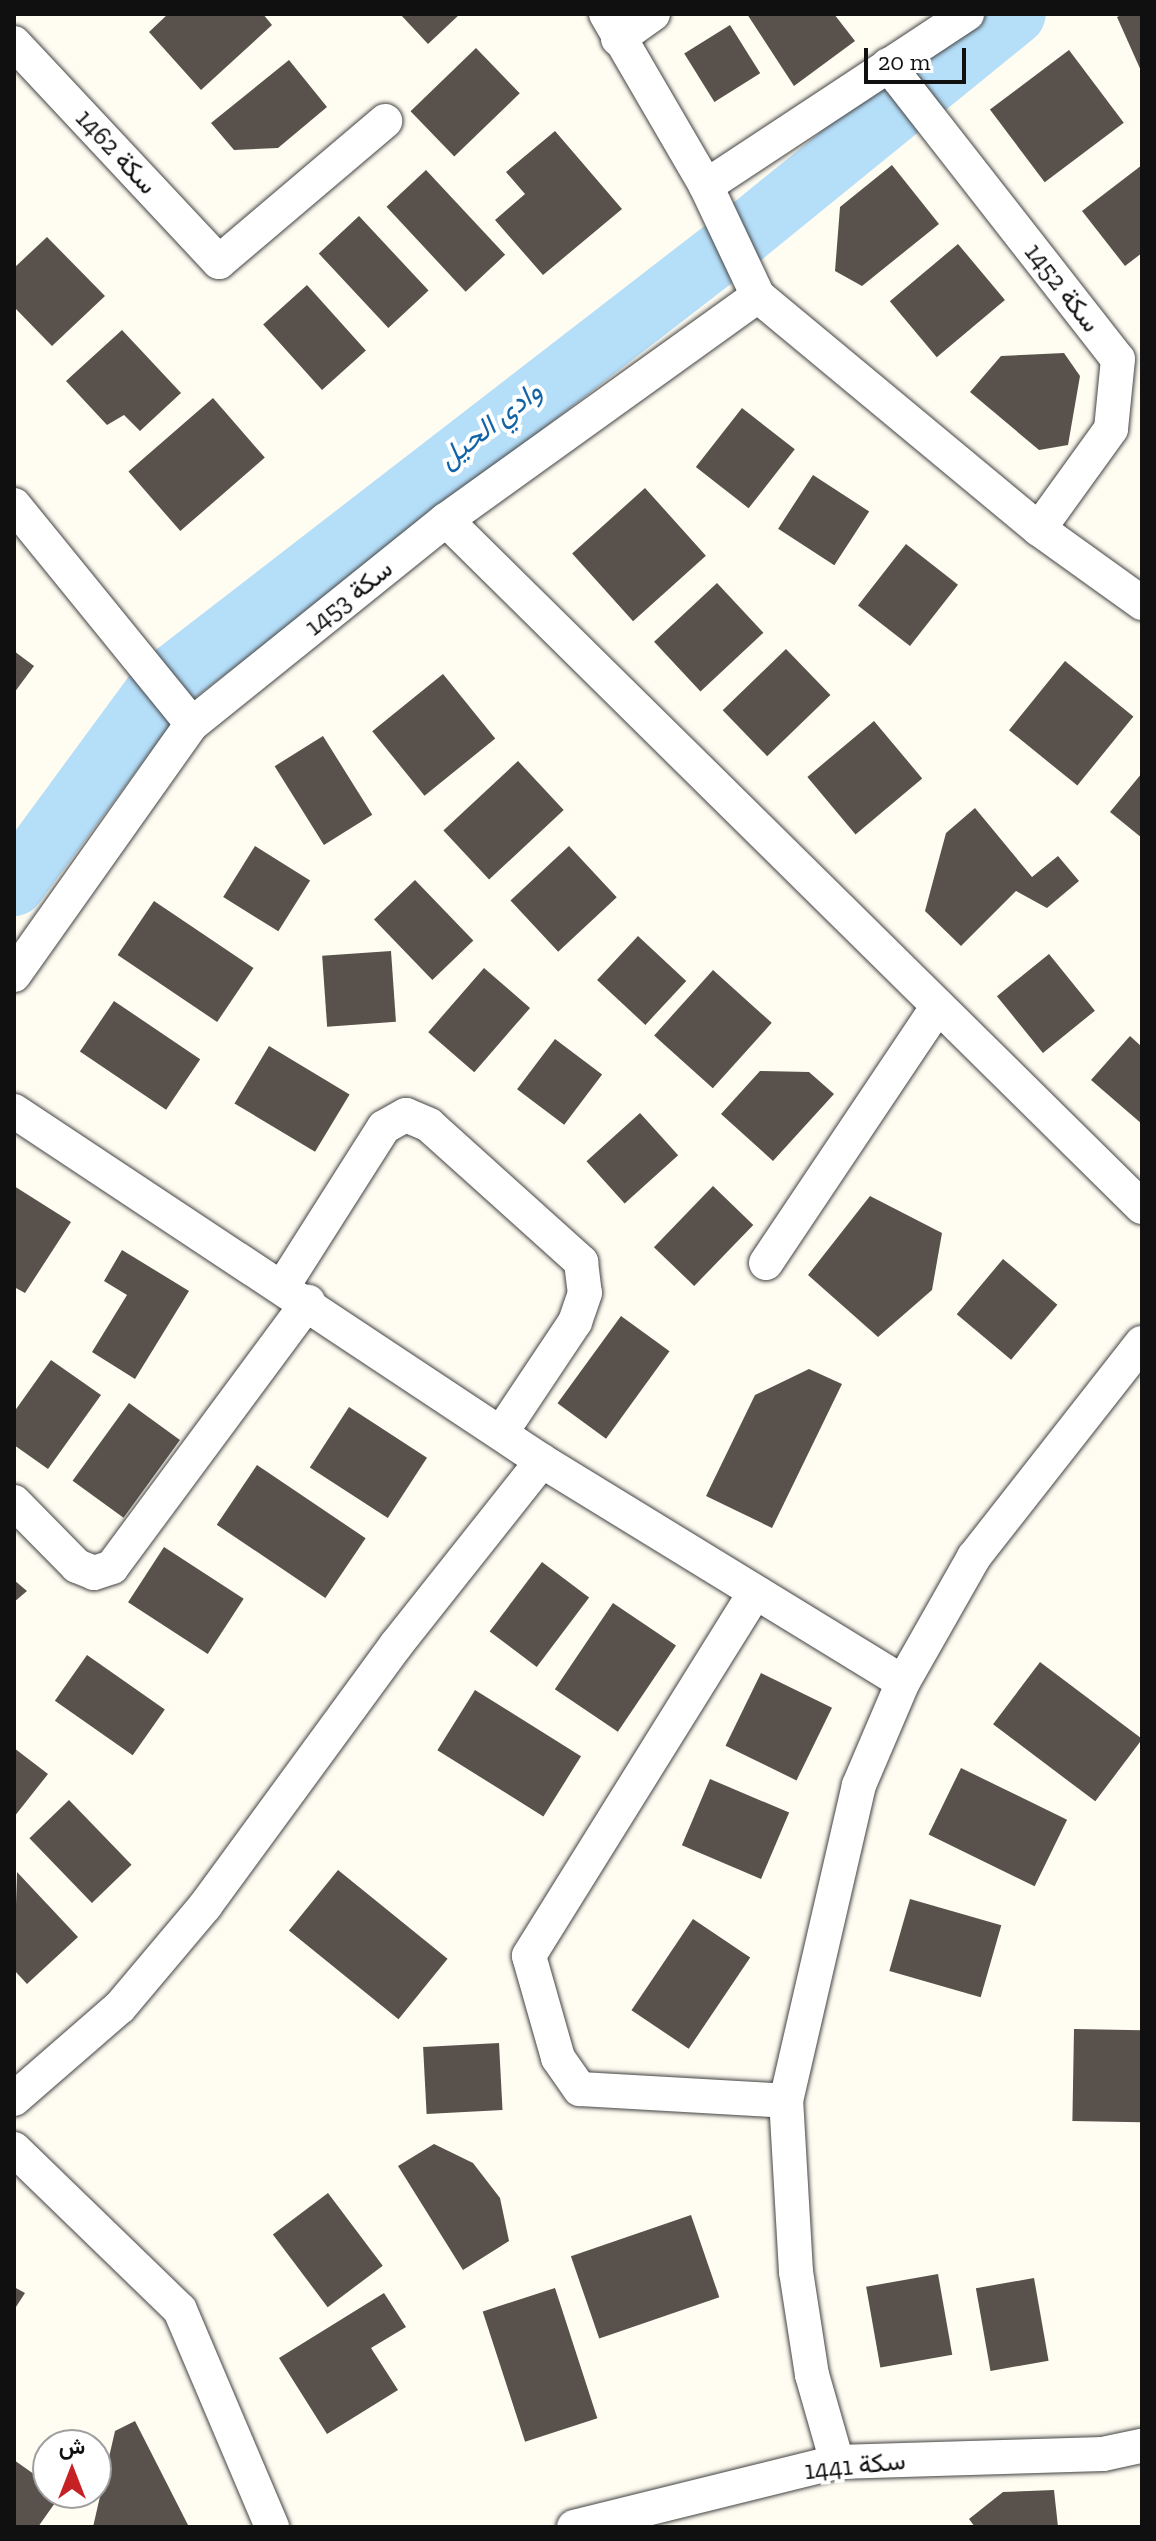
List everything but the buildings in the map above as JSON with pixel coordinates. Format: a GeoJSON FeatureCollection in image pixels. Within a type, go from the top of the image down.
{"type":"FeatureCollection","features":[{"type":"Feature","properties":{"kind":"street"},"geometry":{"type":"LineString","coordinates":[[653,14],[612,27],[706,186],[758,296],[1039,529],[1142,603]]}},
{"type":"Feature","properties":{"kind":"street"},"geometry":{"type":"LineString","coordinates":[[706,186],[967,14]]}},
{"type":"Feature","properties":{"kind":"street","name":"سكة 1462"},"geometry":{"type":"LineString","coordinates":[[14,43],[219,262],[385,121]]}},
{"type":"Feature","properties":{"kind":"street","name":"سكة 1452"},"geometry":{"type":"LineString","coordinates":[[888,65],[1118,359],[1111,429],[1039,529]]}},
{"type":"Feature","properties":{"kind":"street","name":"سكة 1453"},"geometry":{"type":"LineString","coordinates":[[14,975],[192,724],[446,520],[758,296]]}},
{"type":"Feature","properties":{"kind":"street"},"geometry":{"type":"LineString","coordinates":[[14,505],[192,724]]}},
{"type":"Feature","properties":{"kind":"street"},"geometry":{"type":"LineString","coordinates":[[446,520],[1142,1207]]}},
{"type":"Feature","properties":{"kind":"street"},"geometry":{"type":"LineString","coordinates":[[766,1263],[938,1006]]}},
{"type":"Feature","properties":{"kind":"street"},"geometry":{"type":"LineString","coordinates":[[14,1111],[296,1294],[542,1461],[754,1594],[903,1682]]}},
{"type":"Feature","properties":{"kind":"street"},"geometry":{"type":"LineString","coordinates":[[14,1502],[77,1566],[94,1573],[112,1567],[296,1294],[384,1127],[406,1115],[429,1125],[581,1262],[585,1293],[575,1322],[501,1433]]}},
{"type":"Feature","properties":{"kind":"street"},"geometry":{"type":"LineString","coordinates":[[837,2462],[812,2375],[796,2272],[786,2101],[859,1785],[903,1682],[974,1557],[1142,1343]]}},
{"type":"Feature","properties":{"kind":"street"},"geometry":{"type":"LineString","coordinates":[[14,2099],[120,2007],[205,1906],[396,1645],[542,1461]]}},
{"type":"Feature","properties":{"kind":"street"},"geometry":{"type":"LineString","coordinates":[[754,1594],[529,1956],[558,2058],[580,2089],[786,2101]]}},
{"type":"Feature","properties":{"kind":"street"},"geometry":{"type":"LineString","coordinates":[[14,2149],[180,2310],[272,2527]]}},
{"type":"Feature","properties":{"kind":"street","name":"سكة 1441"},"geometry":{"type":"LineString","coordinates":[[586,2525],[837,2462],[1103,2454],[1142,2446]]}},
{"type":"Feature","properties":{"kind":"waterway","name":"وادي الحيل"},"geometry":{"type":"LineString","coordinates":[[14,885],[161,685],[733,243],[1015,14]]}}]}
